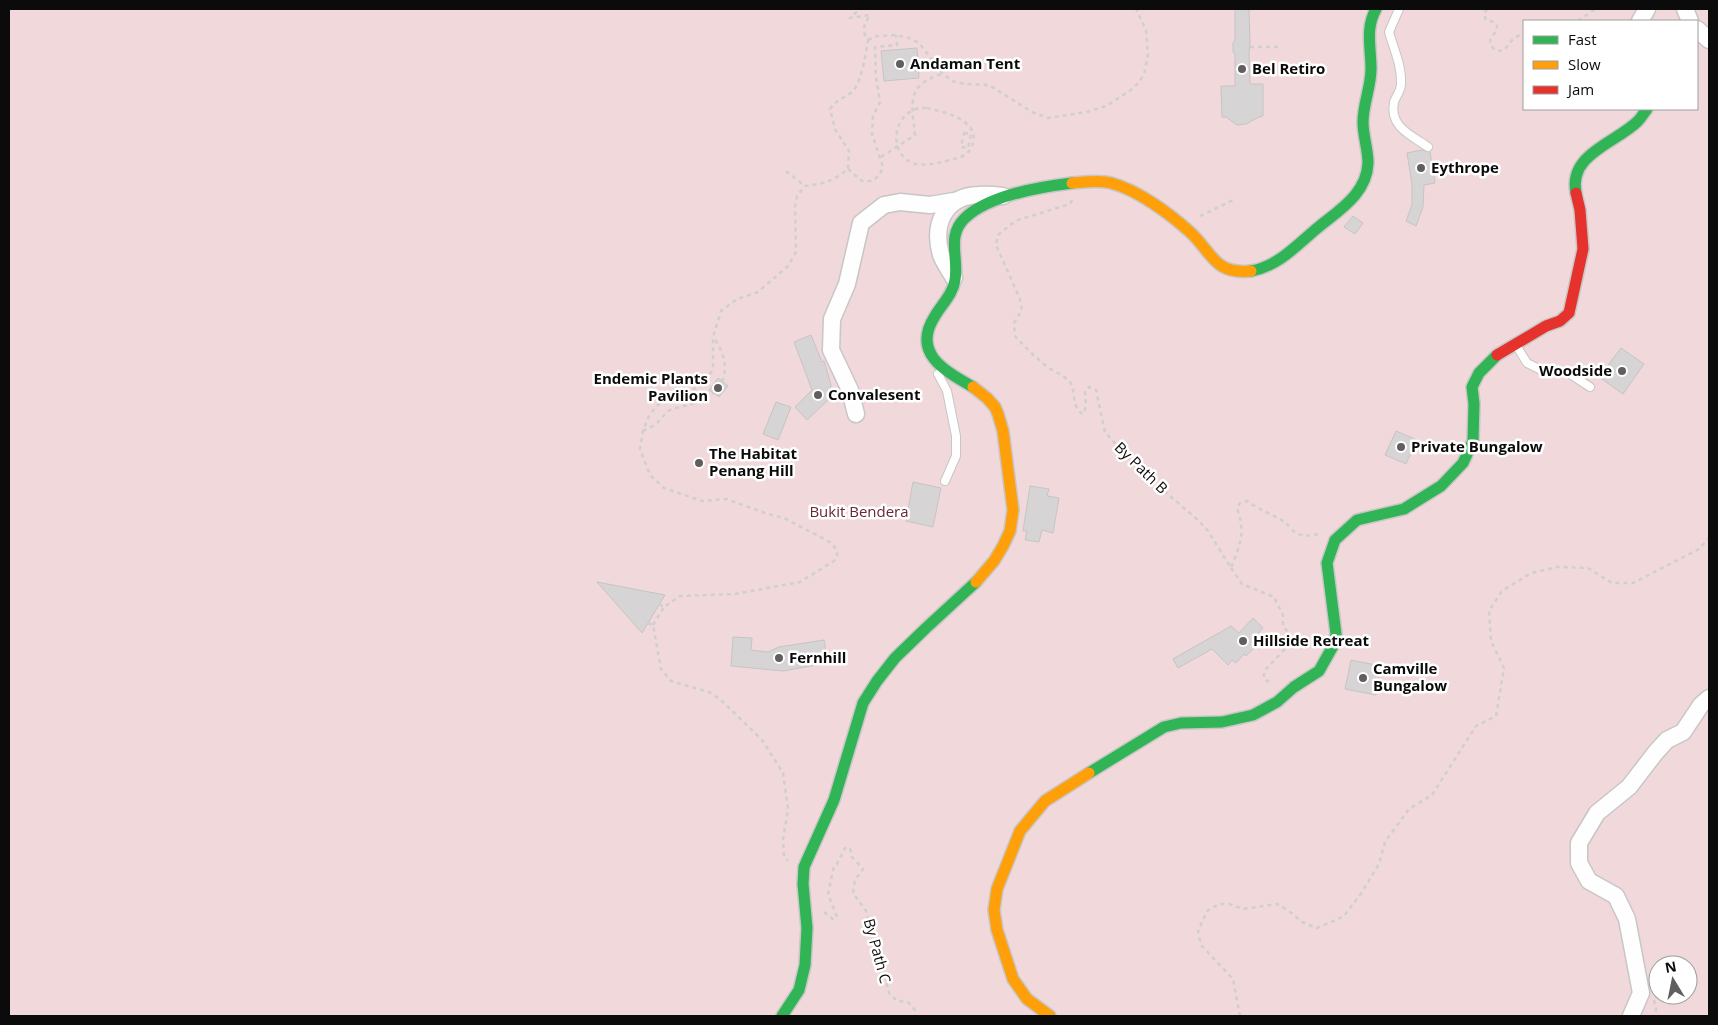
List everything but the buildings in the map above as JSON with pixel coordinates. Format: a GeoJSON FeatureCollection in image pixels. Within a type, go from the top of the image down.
{"type":"FeatureCollection","features":[{"type":"Feature","properties":{"kind":"street"},"geometry":{"type":"LineString","coordinates":[[782,1016],[799,989],[806,956],[806,910],[803,872],[810,850],[825,824],[833,803],[864,700],[878,679],[906,648],[980,580],[1005,544],[1010,530],[1013,513],[1000,422],[994,405],[983,394],[940,368],[932,358],[927,346],[926,335],[929,325],[952,291],[956,280],[954,244],[956,230],[963,218],[982,206],[1039,188],[1081,183],[1108,183],[1123,187],[1154,204],[1196,238],[1212,260],[1224,267],[1240,273],[1272,264],[1354,197],[1364,182],[1368,170],[1368,161],[1362,122],[1371,70],[1369,20],[1376,9]]}},
{"type":"Feature","properties":{"kind":"street"},"geometry":{"type":"LineString","coordinates":[[1641,20],[1647,9]]}},
{"type":"Feature","properties":{"kind":"street"},"geometry":{"type":"LineString","coordinates":[[1698,30],[1709,40]]}},
{"type":"Feature","properties":{"kind":"street"},"geometry":{"type":"LineString","coordinates":[[1050,1016],[1027,999],[1013,979],[996,930],[994,910],[997,889],[1020,831],[1045,801],[1164,727],[1181,723],[1222,722],[1253,715],[1277,702],[1294,687],[1318,671],[1333,646],[1336,634],[1327,563],[1336,540],[1357,520],[1404,508],[1441,486],[1463,463],[1473,441],[1474,404],[1472,387],[1479,373],[1489,362],[1515,343],[1546,326],[1560,321],[1569,313],[1583,249],[1580,210],[1575,186],[1577,171],[1585,159],[1637,122],[1646,110]]}},
{"type":"Feature","properties":{"kind":"street"},"geometry":{"type":"LineString","coordinates":[[856,414],[850,390],[831,350],[832,319],[847,284],[861,223],[884,205],[900,202],[930,205],[954,202],[978,194],[1009,196]]}},
{"type":"Feature","properties":{"kind":"street"},"geometry":{"type":"LineString","coordinates":[[954,202],[943,214],[938,232],[941,256],[956,280]]}},
{"type":"Feature","properties":{"kind":"street"},"geometry":{"type":"LineString","coordinates":[[1631,1016],[1641,993],[1627,919],[1616,896],[1590,881],[1579,863],[1579,843],[1597,813],[1629,787],[1667,740],[1683,732],[1701,705],[1709,698]]}},
{"type":"Feature","properties":{"kind":"lane"},"geometry":{"type":"LineString","coordinates":[[1399,9],[1389,32],[1401,68],[1401,87],[1395,100],[1393,114],[1398,126],[1428,147]]}},
{"type":"Feature","properties":{"kind":"lane"},"geometry":{"type":"LineString","coordinates":[[1515,343],[1527,363],[1543,371],[1567,372],[1590,387]]}},
{"type":"Feature","properties":{"kind":"lane"},"geometry":{"type":"LineString","coordinates":[[932,358],[947,391],[956,436],[956,456],[945,481]]}},
{"type":"Feature","properties":{"kind":"path"},"geometry":{"type":"LineString","coordinates":[[803,872],[784,856],[784,829],[788,808],[783,773],[762,740],[721,700],[709,692],[671,681],[661,669],[653,625],[664,607],[680,596],[735,594],[800,582],[834,561],[837,556],[837,550],[830,542],[784,518],[726,500],[702,501],[664,488],[650,475],[640,450],[643,431],[648,418],[665,398],[691,391],[705,382],[713,369],[713,337],[721,311],[737,299],[758,292],[788,266],[796,252],[795,207],[797,196],[805,186],[836,179],[848,169],[849,151],[835,129],[830,109],[834,103],[857,86],[865,61],[868,40],[864,34],[863,26],[870,15],[850,18],[860,9]]}},
{"type":"Feature","properties":{"kind":"path"},"geometry":{"type":"LineString","coordinates":[[868,40],[876,36],[896,35],[909,38],[919,43],[943,74],[952,81],[965,84],[989,85],[1032,112],[1048,118],[1087,112],[1106,106],[1134,88],[1144,75],[1148,55],[1146,30],[1136,9]]}},
{"type":"Feature","properties":{"kind":"path"},"geometry":{"type":"LineString","coordinates":[[1140,9],[1141,17]]}},
{"type":"Feature","properties":{"kind":"path"},"geometry":{"type":"LineString","coordinates":[[1487,9],[1484,14],[1486,20],[1494,22],[1497,26],[1496,32],[1491,36],[1490,41],[1491,46],[1495,50],[1503,51],[1513,38],[1523,35]]}},
{"type":"Feature","properties":{"kind":"path"},"geometry":{"type":"LineString","coordinates":[[1579,20],[1595,9]]}},
{"type":"Feature","properties":{"kind":"path"},"geometry":{"type":"LineString","coordinates":[[848,169],[862,180],[873,181],[884,167],[872,134],[873,116],[880,102],[876,77],[875,47],[897,45],[896,35]]}},
{"type":"Feature","properties":{"kind":"path"},"geometry":{"type":"LineString","coordinates":[[1250,47],[1278,47]]}},
{"type":"Feature","properties":{"kind":"path"},"geometry":{"type":"LineString","coordinates":[[881,156],[915,135],[913,96],[918,86],[933,76],[943,74]]}},
{"type":"Feature","properties":{"kind":"path"},"geometry":{"type":"LineString","coordinates":[[972,142],[970,151],[962,157],[929,164],[915,163],[902,156],[896,145],[896,130],[902,118],[912,110],[927,108],[944,112],[964,121],[972,130],[972,142],[968,148],[961,147],[964,132],[971,134],[972,142]]}},
{"type":"Feature","properties":{"kind":"path"},"geometry":{"type":"LineString","coordinates":[[786,171],[805,186]]}},
{"type":"Feature","properties":{"kind":"path","name":"By Path B"},"geometry":{"type":"LineString","coordinates":[[1081,183],[1070,204],[1018,220],[998,235],[996,245],[1020,299],[1022,310],[1014,324],[1014,336],[1044,364],[1068,379],[1071,384],[1074,405],[1080,413],[1082,414],[1086,406],[1085,391],[1089,387],[1096,390],[1105,432],[1134,466],[1198,520],[1208,531],[1231,568]]}},
{"type":"Feature","properties":{"kind":"path"},"geometry":{"type":"LineString","coordinates":[[1197,218],[1233,200]]}},
{"type":"Feature","properties":{"kind":"path"},"geometry":{"type":"LineString","coordinates":[[643,431],[658,422],[667,411],[702,401],[720,388],[726,367],[722,349],[713,337]]}},
{"type":"Feature","properties":{"kind":"path"},"geometry":{"type":"LineString","coordinates":[[1294,687],[1274,684],[1264,679],[1264,671],[1287,647],[1290,635],[1284,626],[1283,615],[1274,597],[1242,584],[1231,568],[1242,536],[1242,521],[1238,508],[1240,503],[1247,501],[1256,508],[1270,513],[1297,534],[1314,536],[1324,532]]}},
{"type":"Feature","properties":{"kind":"path"},"geometry":{"type":"LineString","coordinates":[[1240,1016],[1233,979],[1201,945],[1198,931],[1207,911],[1219,904],[1229,904],[1243,909],[1277,904],[1302,922],[1317,928],[1343,917],[1360,895],[1379,864],[1385,842],[1409,809],[1432,795],[1476,726],[1496,716],[1504,668],[1491,641],[1489,611],[1502,591],[1531,573],[1557,567],[1588,568],[1612,583],[1633,583],[1699,549],[1709,538]]}},
{"type":"Feature","properties":{"kind":"path"},"geometry":{"type":"LineString","coordinates":[[659,604],[664,607]]}},
{"type":"Feature","properties":{"kind":"path"},"geometry":{"type":"LineString","coordinates":[[648,623],[653,625]]}},
{"type":"Feature","properties":{"kind":"path","name":"By Path C"},"geometry":{"type":"LineString","coordinates":[[806,910],[822,910],[832,919],[836,917],[828,894],[830,878],[834,866],[837,864],[845,848],[850,848],[852,857],[863,869],[855,879],[853,893],[866,911],[868,920],[876,934],[875,956],[878,964],[883,969],[889,992],[897,1001],[908,1002],[915,1010],[915,1016]]}},
{"type":"Feature","properties":{"kind":"green space","name":"Bukit Bendera"},"geometry":{"type":"Polygon","coordinates":[[[9,9],[1709,9],[1709,1016],[9,1016],[9,9]]]}},
{"type":"Feature","properties":{"kind":"traffic: fast"},"geometry":{"type":"LineString","coordinates":[[1251,271],[1270,265],[1286,255],[1349,202],[1362,184],[1368,163],[1363,122],[1371,76],[1369,38],[1376,9]]}},
{"type":"Feature","properties":{"kind":"traffic: fast"},"geometry":{"type":"LineString","coordinates":[[1576,193],[1575,180],[1579,168],[1586,159],[1629,129],[1646,110]]}},
{"type":"Feature","properties":{"kind":"traffic: fast"},"geometry":{"type":"LineString","coordinates":[[973,387],[942,367],[934,359],[929,351],[927,340],[929,329],[935,316],[954,285],[956,272],[954,248],[959,225],[975,210],[987,203],[1016,193],[1072,183]]}},
{"type":"Feature","properties":{"kind":"traffic: fast"},"geometry":{"type":"LineString","coordinates":[[1089,773],[1164,727],[1181,723],[1222,722],[1253,715],[1277,702],[1294,687],[1319,671],[1333,646],[1336,634],[1327,563],[1335,540],[1357,520],[1404,509],[1441,486],[1463,463],[1473,441],[1474,404],[1472,387],[1479,373],[1497,355]]}},
{"type":"Feature","properties":{"kind":"traffic: fast"},"geometry":{"type":"LineString","coordinates":[[782,1016],[799,990],[805,965],[807,928],[803,884],[804,867],[834,800],[863,703],[895,658],[976,582]]}},
{"type":"Feature","properties":{"kind":"traffic: slow"},"geometry":{"type":"LineString","coordinates":[[1072,183],[1106,182],[1132,191],[1153,203],[1182,225],[1221,266],[1239,271],[1251,271]]}},
{"type":"Feature","properties":{"kind":"traffic: slow"},"geometry":{"type":"LineString","coordinates":[[973,387],[987,398],[998,414],[1003,431],[1013,510],[1010,531],[1003,546],[994,561],[976,582]]}},
{"type":"Feature","properties":{"kind":"traffic: slow"},"geometry":{"type":"LineString","coordinates":[[1050,1016],[1027,999],[1013,979],[997,930],[994,910],[997,889],[1020,831],[1045,801],[1089,773]]}},
{"type":"Feature","properties":{"kind":"traffic: jam"},"geometry":{"type":"LineString","coordinates":[[1497,355],[1546,326],[1560,321],[1569,313],[1583,249],[1580,210],[1576,193]]}},
{"type":"Feature","properties":{"kind":"place","name":"Andaman Tent"},"geometry":{"type":"Point","coordinates":[900,64]}},
{"type":"Feature","properties":{"kind":"place","name":"Bel Retiro"},"geometry":{"type":"Point","coordinates":[1242,69]}},
{"type":"Feature","properties":{"kind":"place","name":"Eythrope"},"geometry":{"type":"Point","coordinates":[1421,168]}},
{"type":"Feature","properties":{"kind":"place","name":"Woodside"},"geometry":{"type":"Point","coordinates":[1622,371]}},
{"type":"Feature","properties":{"kind":"place","name":"Endemic Plants Pavilion"},"geometry":{"type":"Point","coordinates":[718,388]}},
{"type":"Feature","properties":{"kind":"place","name":"Convalesent"},"geometry":{"type":"Point","coordinates":[818,395]}},
{"type":"Feature","properties":{"kind":"place","name":"Private Bungalow"},"geometry":{"type":"Point","coordinates":[1401,447]}},
{"type":"Feature","properties":{"kind":"place","name":"The Habitat Penang Hill"},"geometry":{"type":"Point","coordinates":[699,463]}},
{"type":"Feature","properties":{"kind":"place","name":"Hillside Retreat"},"geometry":{"type":"Point","coordinates":[1243,641]}},
{"type":"Feature","properties":{"kind":"place","name":"Fernhill"},"geometry":{"type":"Point","coordinates":[779,658]}},
{"type":"Feature","properties":{"kind":"place","name":"Camville Bungalow"},"geometry":{"type":"Point","coordinates":[1363,678]}}]}
